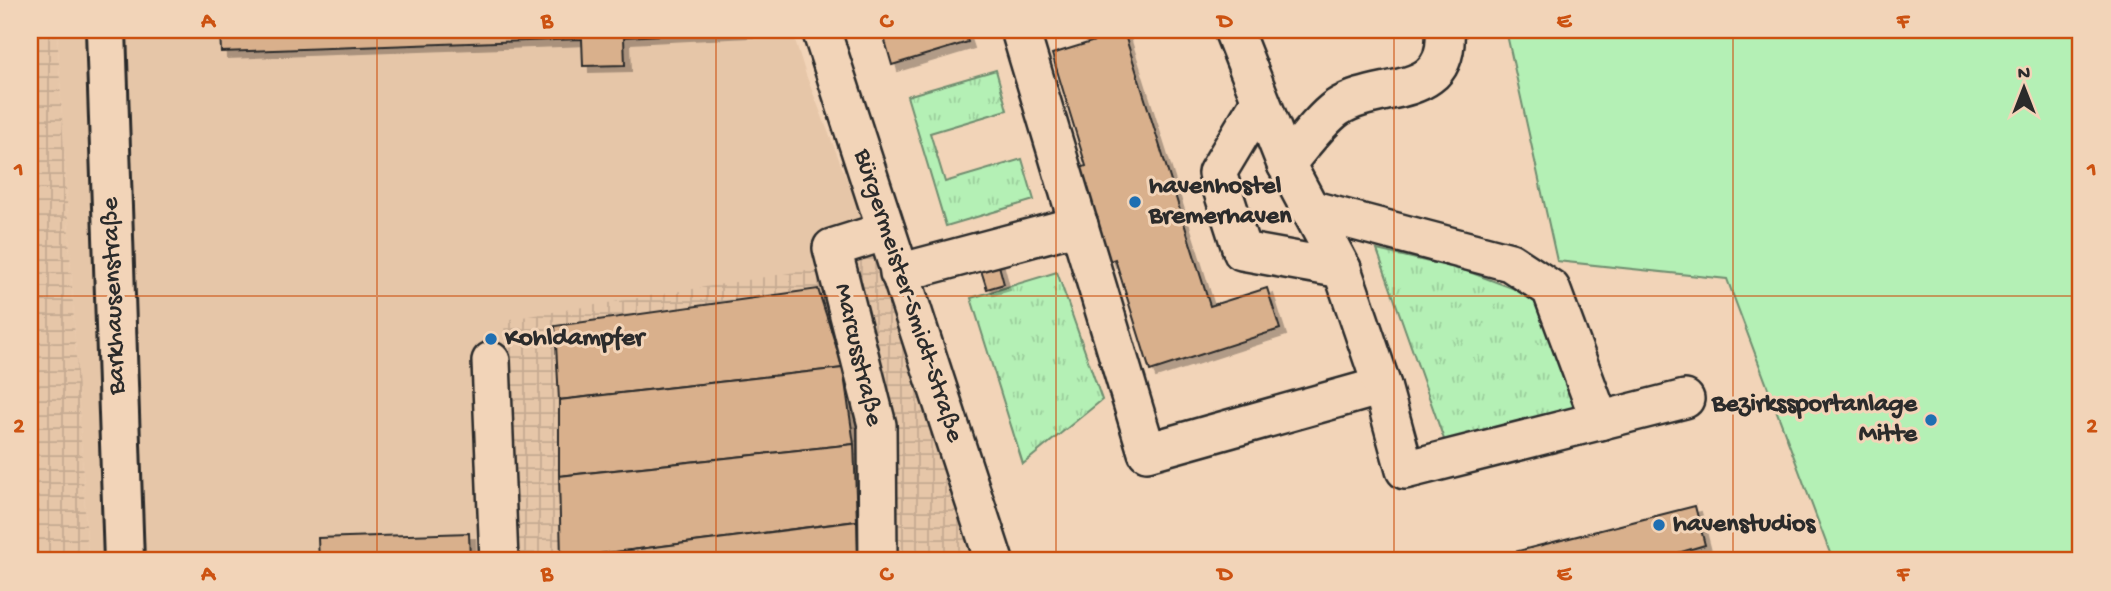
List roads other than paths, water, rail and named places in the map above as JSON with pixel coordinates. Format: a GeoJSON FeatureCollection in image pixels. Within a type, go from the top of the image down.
{"type":"FeatureCollection","features":[{"type":"Feature","properties":{"kind":"main road","name":"Barkhausenstraße"},"geometry":{"type":"LineString","coordinates":[[106,30],[124,561]]}},
{"type":"Feature","properties":{"kind":"street","name":"Bürgermeister-Smidt-Straße"},"geometry":{"type":"LineString","coordinates":[[821,30],[994,561]]}},
{"type":"Feature","properties":{"kind":"street"},"geometry":{"type":"LineString","coordinates":[[1020,30],[1147,452],[1382,386]]}},
{"type":"Feature","properties":{"kind":"street"},"geometry":{"type":"LineString","coordinates":[[1233,30],[1259,103],[1286,164],[1342,269],[1382,386],[1405,470],[1685,399]]}},
{"type":"Feature","properties":{"kind":"street"},"geometry":{"type":"LineString","coordinates":[[1286,164],[1337,108],[1424,81],[1432,75],[1439,69],[1446,48],[1445,30]]}},
{"type":"Feature","properties":{"kind":"street"},"geometry":{"type":"LineString","coordinates":[[1259,103],[1216,173],[1242,251],[1342,269]]}},
{"type":"Feature","properties":{"kind":"street"},"geometry":{"type":"LineString","coordinates":[[1309,209],[1510,262],[1551,289],[1600,421]]}},
{"type":"Feature","properties":{"kind":"street"},"geometry":{"type":"LineString","coordinates":[[899,273],[1079,225]]}},
{"type":"Feature","properties":{"kind":"street","name":"Marcusstraße"},"geometry":{"type":"LineString","coordinates":[[878,561],[877,425],[832,248],[886,231]]}},
{"type":"Feature","properties":{"kind":"street"},"geometry":{"type":"LineString","coordinates":[[491,361],[499,561]]}},
{"type":"Feature","properties":{"kind":"place","name":"havenhostel Bremerhaven"},"geometry":{"type":"Point","coordinates":[1135,202]}},
{"type":"Feature","properties":{"kind":"place","name":"Kohldampfer"},"geometry":{"type":"Point","coordinates":[491,339]}},
{"type":"Feature","properties":{"kind":"place","name":"Bezirkssportanlage Mitte"},"geometry":{"type":"Point","coordinates":[1931,420]}},
{"type":"Feature","properties":{"kind":"place","name":"havenstudios"},"geometry":{"type":"Point","coordinates":[1659,525]}}]}
